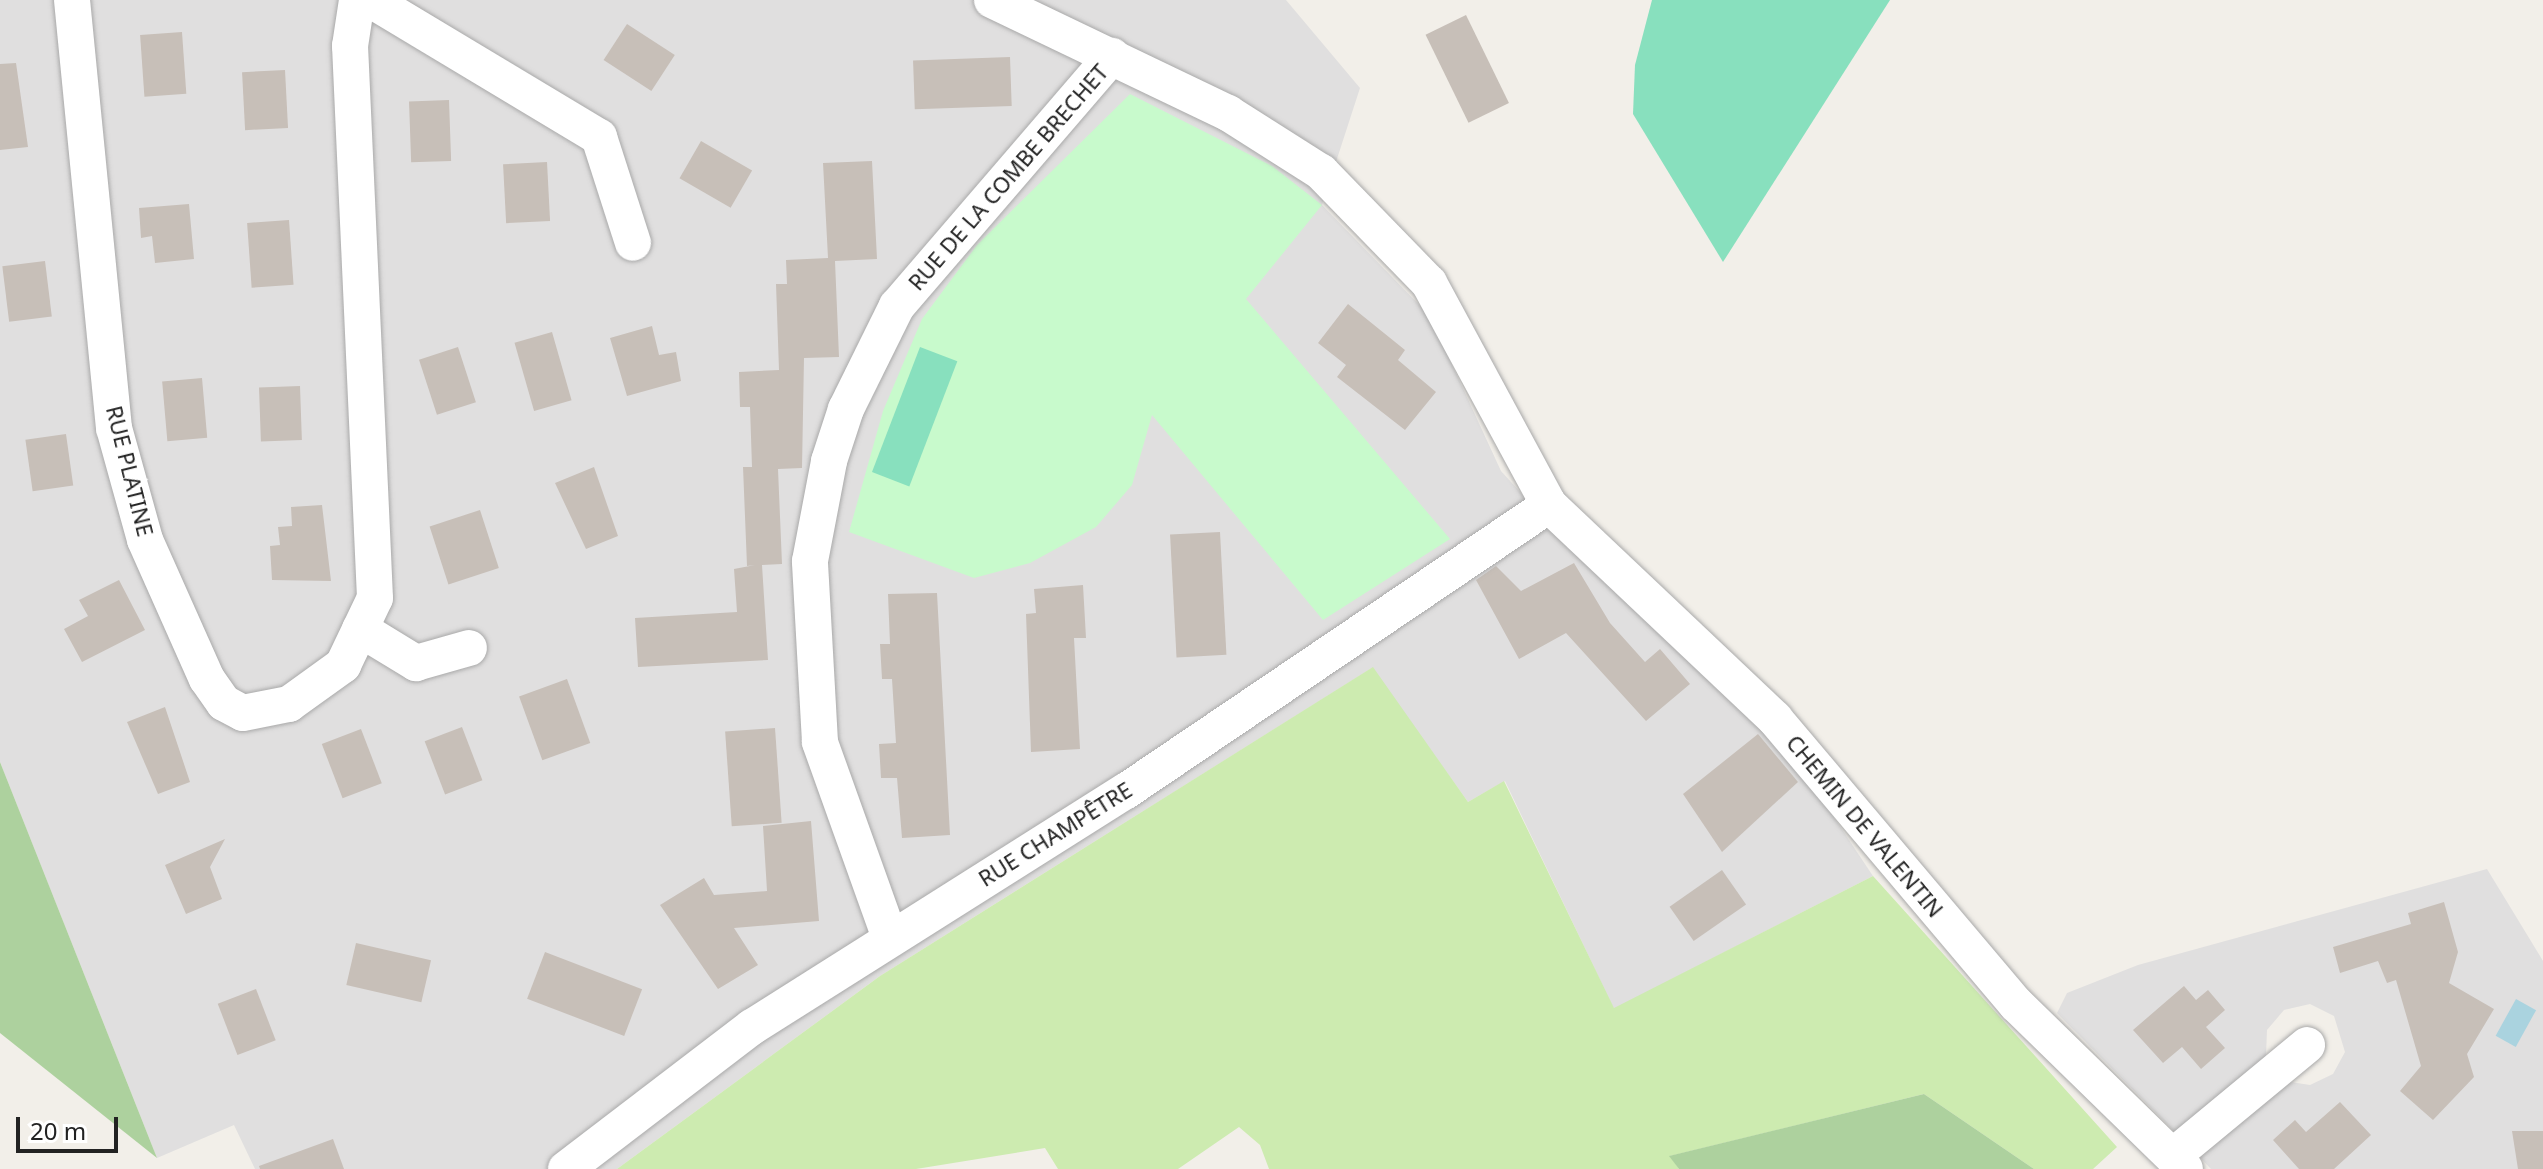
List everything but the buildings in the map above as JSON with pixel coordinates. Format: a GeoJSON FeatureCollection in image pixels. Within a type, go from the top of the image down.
{"type":"FeatureCollection","features":[{"type":"Feature","properties":{"kind":"street","name":"RUE PLATINE"},"geometry":{"type":"LineString","coordinates":[[72,0],[114,428],[145,540],[207,679],[224,703],[243,713],[289,704],[343,665],[375,598],[350,46],[357,0]]}},
{"type":"Feature","properties":{"kind":"street"},"geometry":{"type":"LineString","coordinates":[[371,0],[599,137],[633,243]]}},
{"type":"Feature","properties":{"kind":"street","name":"CHEMIN DE VALENTIN"},"geometry":{"type":"LineString","coordinates":[[992,0],[1112,56],[1298,155],[1418,267],[1549,505],[1775,719],[2016,1004],[2179,1162],[2307,1045]]}},
{"type":"Feature","properties":{"kind":"street","name":"RUE DE LA COMBE BRECHET"},"geometry":{"type":"LineString","coordinates":[[890,938],[820,742],[810,561],[829,461],[846,409],[897,306],[1112,56]]}},
{"type":"Feature","properties":{"kind":"street","name":"RUE CHAMPÊTRE"},"geometry":{"type":"LineString","coordinates":[[566,1169],[752,1027],[1126,791],[1549,505]]}},
{"type":"Feature","properties":{"kind":"street"},"geometry":{"type":"LineString","coordinates":[[360,629],[416,663],[469,648]]}},
{"type":"Feature","properties":{"kind":"shaded area"},"geometry":{"type":"Polygon","coordinates":[[[0,0],[1286,0],[1360,88],[1322,205],[1429,315],[1501,471],[1569,546],[1797,762],[1873,876],[1614,1009],[1505,781],[1468,802],[1372,668],[880,976],[617,1169],[255,1169],[234,1125],[157,1158],[0,762],[0,0]]]}},
{"type":"Feature","properties":{"kind":"shaded area"},"geometry":{"type":"Polygon","coordinates":[[[2487,869],[2543,961],[2543,1169],[2211,1169],[2196,1153],[2285,1081],[2310,1085],[2333,1074],[2345,1052],[2334,1016],[2310,1004],[2284,1010],[2267,1030],[2266,1056],[2175,1132],[2057,1013],[2067,993],[2138,965],[2487,869]]]}},
{"type":"Feature","properties":{"kind":"green space"},"geometry":{"type":"Polygon","coordinates":[[[1652,0],[1890,0],[1723,262],[1633,114],[1635,65],[1652,0]]]}},
{"type":"Feature","properties":{"kind":"green space"},"geometry":{"type":"Polygon","coordinates":[[[1130,94],[1272,166],[1322,205],[1246,299],[1450,539],[1323,620],[1152,415],[1132,485],[1096,527],[1030,563],[974,578],[849,532],[883,411],[922,319],[977,245],[1130,94]]]}},
{"type":"Feature","properties":{"kind":"green space"},"geometry":{"type":"Polygon","coordinates":[[[920,347],[957,361],[909,486],[872,472],[920,347]]]}},
{"type":"Feature","properties":{"kind":"green space"},"geometry":{"type":"Polygon","coordinates":[[[1373,667],[1468,802],[1504,781],[1614,1008],[1873,876],[2117,1147],[2093,1169],[2034,1169],[1924,1094],[1670,1156],[1679,1169],[1269,1169],[1260,1145],[1239,1127],[1178,1169],[1058,1169],[1045,1148],[916,1169],[617,1169],[880,976],[1373,667]]]}},
{"type":"Feature","properties":{"kind":"green space"},"geometry":{"type":"Polygon","coordinates":[[[0,762],[157,1158],[0,1033],[0,762]]]}},
{"type":"Feature","properties":{"kind":"green space"},"geometry":{"type":"Polygon","coordinates":[[[1924,1094],[2034,1169],[1679,1169],[1669,1156],[1924,1094]]]}},
{"type":"Feature","properties":{"kind":"water"},"geometry":{"type":"Polygon","coordinates":[[[2516,999],[2536,1010],[2516,1047],[2496,1036],[2516,999]]]}}]}
